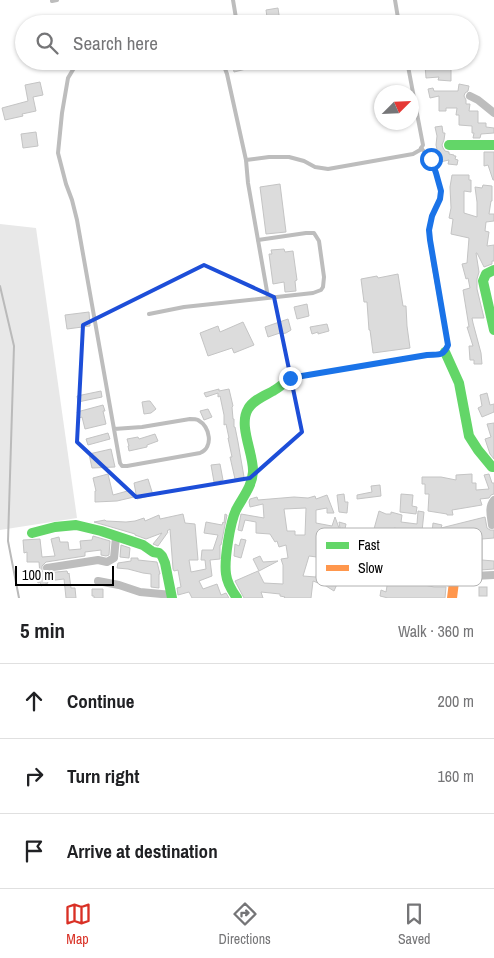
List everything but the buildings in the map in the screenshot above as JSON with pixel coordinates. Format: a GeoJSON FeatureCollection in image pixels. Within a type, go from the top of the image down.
{"type":"FeatureCollection","features":[{"type":"Feature","properties":{"kind":"street"},"geometry":{"type":"LineString","coordinates":[[470,96],[494,113]]}},
{"type":"Feature","properties":{"kind":"street"},"geometry":{"type":"LineString","coordinates":[[449,145],[494,145]]}},
{"type":"Feature","properties":{"kind":"street"},"geometry":{"type":"LineString","coordinates":[[494,270],[484,277],[494,330]]}},
{"type":"Feature","properties":{"kind":"street"},"geometry":{"type":"LineString","coordinates":[[445,352],[459,383],[469,436],[478,450],[494,467]]}},
{"type":"Feature","properties":{"kind":"street"},"geometry":{"type":"LineString","coordinates":[[236,598],[226,571],[234,517],[250,486],[252,475],[252,459],[245,422],[246,412],[262,396],[274,391],[290,378]]}},
{"type":"Feature","properties":{"kind":"street"},"geometry":{"type":"LineString","coordinates":[[492,525],[490,508],[494,500]]}},
{"type":"Feature","properties":{"kind":"street"},"geometry":{"type":"LineString","coordinates":[[32,532],[76,525],[95,529],[143,545],[162,556],[172,597],[140,592],[98,581]]}},
{"type":"Feature","properties":{"kind":"street"},"geometry":{"type":"LineString","coordinates":[[47,568],[98,560],[107,562],[114,558],[116,537]]}},
{"type":"Feature","properties":{"kind":"lane"},"geometry":{"type":"LineString","coordinates":[[233,0],[236,15]]}},
{"type":"Feature","properties":{"kind":"lane"},"geometry":{"type":"LineString","coordinates":[[395,0],[398,15]]}},
{"type":"Feature","properties":{"kind":"lane"},"geometry":{"type":"LineString","coordinates":[[73,70],[68,78],[58,153],[78,220],[114,429],[120,463],[122,466],[147,463],[200,453],[208,447],[208,434],[197,420],[190,419],[142,427],[114,429]]}},
{"type":"Feature","properties":{"kind":"lane"},"geometry":{"type":"LineString","coordinates":[[225,70],[246,160],[248,184],[268,297]]}},
{"type":"Feature","properties":{"kind":"lane"},"geometry":{"type":"LineString","coordinates":[[290,378],[442,354],[448,345],[434,272],[429,230],[441,191],[431,159],[422,148],[423,145],[408,70]]}},
{"type":"Feature","properties":{"kind":"lane"},"geometry":{"type":"LineString","coordinates":[[246,160],[289,157],[304,161],[315,168],[328,169],[413,154],[422,148]]}},
{"type":"Feature","properties":{"kind":"lane"},"geometry":{"type":"LineString","coordinates":[[149,314],[184,307],[313,293],[321,290],[324,277],[319,241],[314,233],[258,240]]}},
{"type":"Feature","properties":{"kind":"highlighted area"},"geometry":{"type":"Polygon","coordinates":[[[204,265],[274,297],[302,432],[250,478],[136,497],[77,442],[83,325],[204,265]]]}},
{"type":"Feature","properties":{"kind":"shaded area"},"geometry":{"type":"Polygon","coordinates":[[[0,224],[36,228],[77,518],[0,530],[0,224]]]}},
{"type":"Feature","properties":{"kind":"waterway"},"geometry":{"type":"LineString","coordinates":[[0,286],[14,346],[8,541],[19,598]]}},
{"type":"Feature","properties":{"kind":"traffic: fast"},"geometry":{"type":"LineString","coordinates":[[449,145],[494,145]]}},
{"type":"Feature","properties":{"kind":"traffic: fast"},"geometry":{"type":"LineString","coordinates":[[494,270],[486,274],[483,281],[494,330]]}},
{"type":"Feature","properties":{"kind":"traffic: fast"},"geometry":{"type":"LineString","coordinates":[[445,352],[459,383],[469,436],[478,450],[494,467]]}},
{"type":"Feature","properties":{"kind":"traffic: fast"},"geometry":{"type":"LineString","coordinates":[[237,598],[227,581],[226,560],[234,516],[249,487],[253,472],[245,432],[245,416],[253,403],[291,378]]}},
{"type":"Feature","properties":{"kind":"traffic: fast"},"geometry":{"type":"LineString","coordinates":[[32,533],[55,527],[76,525],[143,545],[162,556],[172,598]]}},
{"type":"Feature","properties":{"kind":"traffic: slow"},"geometry":{"type":"LineString","coordinates":[[452,598],[454,586]]}},
{"type":"Feature","properties":{"kind":"route"},"geometry":{"type":"LineString","coordinates":[[290,378],[445,352],[448,345],[440,306],[429,230],[441,191],[431,159]]}}]}
